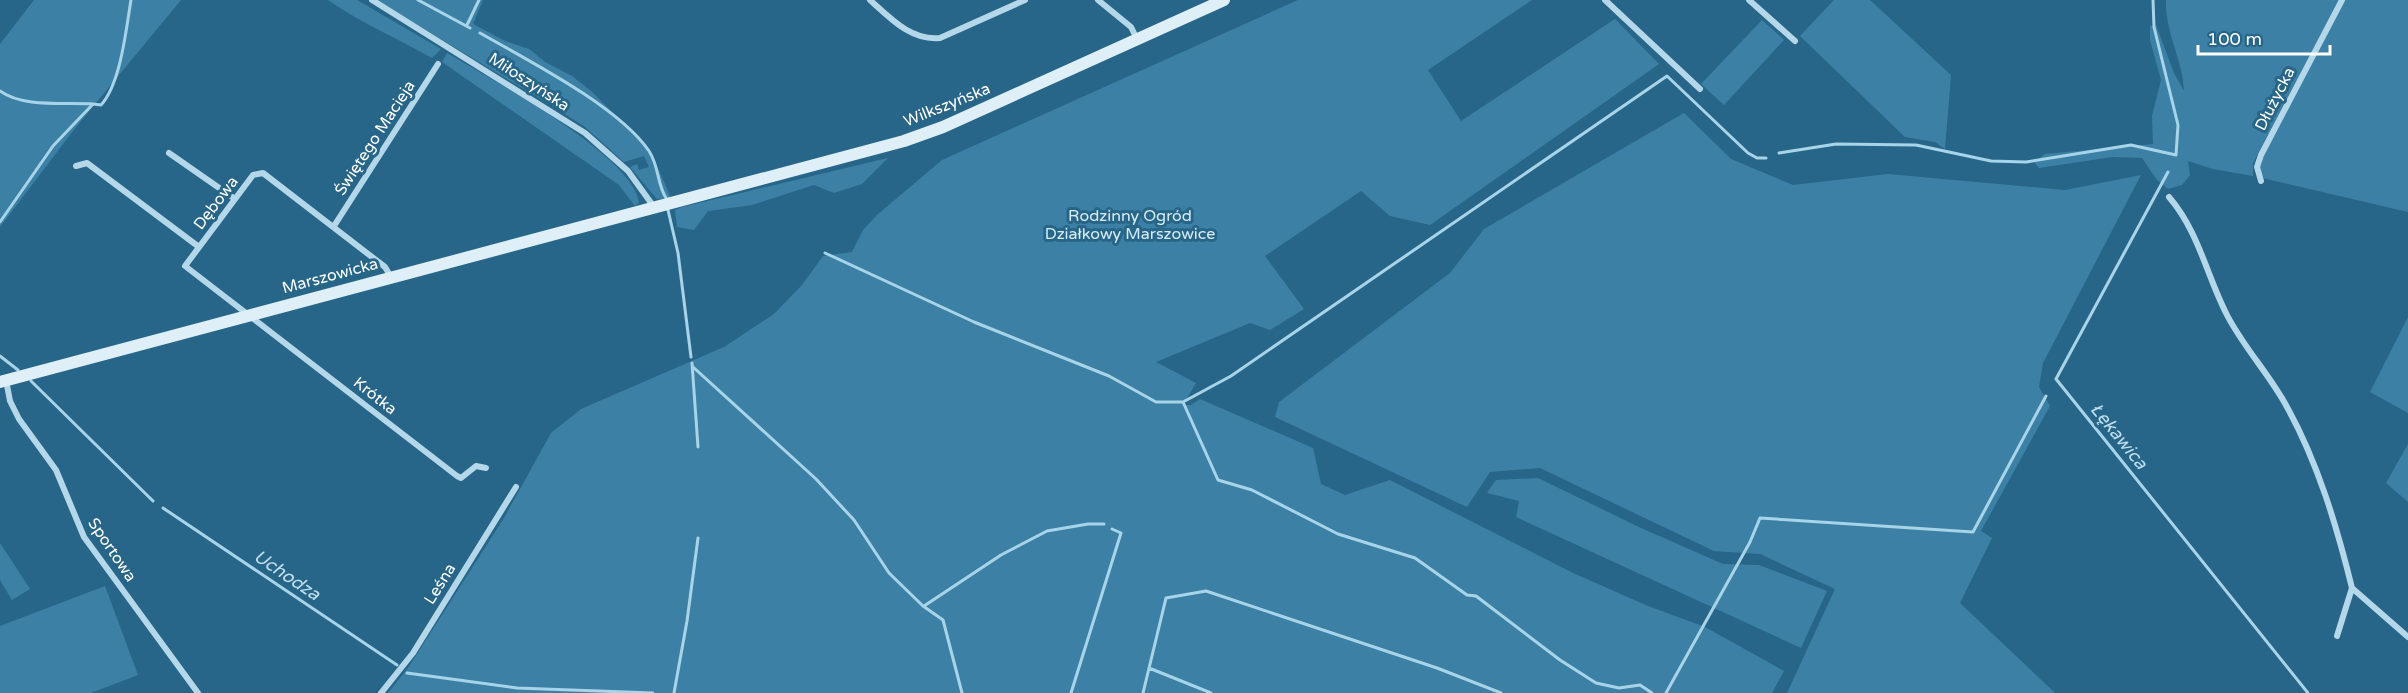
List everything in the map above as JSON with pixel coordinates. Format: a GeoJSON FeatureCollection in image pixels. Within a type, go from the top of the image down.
{"type":"FeatureCollection","features":[{"type":"Feature","properties":{"kind":"street","name":"Miłoszyńska"},"geometry":{"type":"LineString","coordinates":[[372,0],[585,134],[628,171],[654,207]]}},
{"type":"Feature","properties":{"kind":"street"},"geometry":{"type":"LineString","coordinates":[[870,0],[905,30],[932,39],[940,38],[1025,0]]}},
{"type":"Feature","properties":{"kind":"street"},"geometry":{"type":"LineString","coordinates":[[1098,0],[1131,27],[1137,39]]}},
{"type":"Feature","properties":{"kind":"street","name":"Wilkszyńska"},"geometry":{"type":"LineString","coordinates":[[669,203],[891,144],[943,127],[1224,0]]}},
{"type":"Feature","properties":{"kind":"street"},"geometry":{"type":"LineString","coordinates":[[1605,0],[1700,89]]}},
{"type":"Feature","properties":{"kind":"street"},"geometry":{"type":"LineString","coordinates":[[1749,0],[1795,41]]}},
{"type":"Feature","properties":{"kind":"street","name":"Dłużycka"},"geometry":{"type":"LineString","coordinates":[[2260,181],[2257,167],[2261,155],[2342,0]]}},
{"type":"Feature","properties":{"kind":"street","name":"Świętego Macieja"},"geometry":{"type":"LineString","coordinates":[[334,226],[438,64]]}},
{"type":"Feature","properties":{"kind":"street"},"geometry":{"type":"LineString","coordinates":[[169,153],[235,200]]}},
{"type":"Feature","properties":{"kind":"street"},"geometry":{"type":"LineString","coordinates":[[76,166],[87,164],[199,247]]}},
{"type":"Feature","properties":{"kind":"street","name":"Dębowa"},"geometry":{"type":"LineString","coordinates":[[248,316],[185,266],[253,175],[264,173],[385,267],[391,277]]}},
{"type":"Feature","properties":{"kind":"street"},"geometry":{"type":"LineString","coordinates":[[2169,197],[2186,216],[2193,230],[2229,318],[2287,406],[2338,531],[2352,588],[2337,636]]}},
{"type":"Feature","properties":{"kind":"street","name":"Marszowicka"},"geometry":{"type":"LineString","coordinates":[[3,381],[669,203]]}},
{"type":"Feature","properties":{"kind":"street","name":"Krótka"},"geometry":{"type":"LineString","coordinates":[[248,316],[456,476],[461,478],[476,466],[486,468]]}},
{"type":"Feature","properties":{"kind":"street","name":"Sportowa"},"geometry":{"type":"LineString","coordinates":[[3,381],[19,419],[56,470],[84,537],[198,693]]}},
{"type":"Feature","properties":{"kind":"street","name":"Leśna"},"geometry":{"type":"LineString","coordinates":[[381,693],[413,653],[516,487]]}},
{"type":"Feature","properties":{"kind":"street"},"geometry":{"type":"LineString","coordinates":[[2352,588],[2408,637]]}},
{"type":"Feature","properties":{"kind":"green space"},"geometry":{"type":"Polygon","coordinates":[[[34,0],[181,0],[76,127],[0,227],[0,44],[34,0]]]}},
{"type":"Feature","properties":{"kind":"green space"},"geometry":{"type":"Polygon","coordinates":[[[328,0],[357,0],[441,49],[432,58],[328,0]]]}},
{"type":"Feature","properties":{"kind":"green space"},"geometry":{"type":"Polygon","coordinates":[[[376,0],[483,0],[473,24],[505,41],[529,49],[591,91],[650,150],[671,198],[657,199],[630,167],[637,164],[639,170],[649,167],[644,156],[624,162],[585,127],[376,0]]]}},
{"type":"Feature","properties":{"kind":"green space","name":"Rodzinny Ogród Działkowy Marszowice"},"geometry":{"type":"Polygon","coordinates":[[[1298,0],[1532,0],[1428,70],[1461,121],[1615,19],[1659,64],[1430,225],[1390,216],[1361,191],[1265,256],[1304,309],[1270,330],[1250,323],[1156,362],[1196,383],[1183,405],[1191,405],[1200,399],[1313,448],[1321,484],[1345,495],[1390,480],[1573,573],[1648,606],[1705,627],[1784,671],[1772,693],[388,693],[408,668],[504,518],[551,433],[581,409],[724,347],[774,314],[802,285],[823,256],[852,252],[863,230],[877,215],[942,160],[1298,0]]]}},
{"type":"Feature","properties":{"kind":"green space"},"geometry":{"type":"Polygon","coordinates":[[[1834,0],[1870,0],[1951,75],[1945,149],[1935,142],[1905,137],[1800,36],[1834,0]]]}},
{"type":"Feature","properties":{"kind":"green space"},"geometry":{"type":"Polygon","coordinates":[[[2166,0],[2339,0],[2258,153],[2253,164],[2253,176],[2213,169],[2188,161],[2190,175],[2182,185],[2168,189],[2157,180],[2142,158],[2112,157],[2039,168],[2034,162],[2045,154],[2153,144],[2152,116],[2161,80],[2150,40],[2150,26],[2156,25],[2174,73],[2184,91],[2181,68],[2168,24],[2166,0]]]}},
{"type":"Feature","properties":{"kind":"green space"},"geometry":{"type":"Polygon","coordinates":[[[2345,0],[2408,0],[2408,212],[2262,178],[2259,165],[2345,0]]]}},
{"type":"Feature","properties":{"kind":"green space"},"geometry":{"type":"Polygon","coordinates":[[[1762,20],[1784,40],[1724,105],[1701,84],[1762,20]]]}},
{"type":"Feature","properties":{"kind":"green space"},"geometry":{"type":"Polygon","coordinates":[[[447,53],[525,99],[587,142],[613,164],[631,184],[639,203],[635,206],[619,185],[442,62],[447,53]]]}},
{"type":"Feature","properties":{"kind":"green space"},"geometry":{"type":"Polygon","coordinates":[[[1684,113],[1731,159],[1793,185],[1888,174],[2065,190],[2141,175],[2043,363],[2039,387],[2050,406],[1981,531],[1992,538],[1960,603],[2055,693],[1787,693],[1835,589],[1760,554],[1714,551],[1540,468],[1490,472],[1467,507],[1275,417],[1279,402],[1450,273],[1484,229],[1684,113]]]}},
{"type":"Feature","properties":{"kind":"green space"},"geometry":{"type":"Polygon","coordinates":[[[888,158],[862,184],[834,193],[814,185],[752,205],[708,211],[694,230],[677,227],[675,210],[682,207],[888,158]]]}},
{"type":"Feature","properties":{"kind":"green space"},"geometry":{"type":"Polygon","coordinates":[[[2408,317],[2408,413],[2370,392],[2408,317]]]}},
{"type":"Feature","properties":{"kind":"green space"},"geometry":{"type":"Polygon","coordinates":[[[2408,444],[2408,502],[2386,483],[2408,444]]]}},
{"type":"Feature","properties":{"kind":"green space"},"geometry":{"type":"Polygon","coordinates":[[[1538,478],[1641,528],[1723,564],[1759,565],[1827,591],[1801,648],[1516,517],[1519,501],[1487,493],[1496,480],[1538,478]]]}},
{"type":"Feature","properties":{"kind":"green space"},"geometry":{"type":"Polygon","coordinates":[[[0,543],[30,589],[12,600],[0,580],[0,543]]]}},
{"type":"Feature","properties":{"kind":"green space"},"geometry":{"type":"Polygon","coordinates":[[[105,586],[138,675],[91,693],[0,693],[0,626],[105,586]]]}},
{"type":"Feature","properties":{"kind":"waterway"},"geometry":{"type":"LineString","coordinates":[[0,222],[53,146],[93,104],[101,105],[108,95],[122,55],[131,0]]}},
{"type":"Feature","properties":{"kind":"waterway"},"geometry":{"type":"LineString","coordinates":[[418,0],[470,28]]}},
{"type":"Feature","properties":{"kind":"waterway","name":"Łękawica"},"geometry":{"type":"LineString","coordinates":[[467,25],[479,0]]}},
{"type":"Feature","properties":{"kind":"waterway"},"geometry":{"type":"LineString","coordinates":[[1779,153],[1836,144],[1916,145],[1991,161],[2026,162],[2131,145],[2176,155],[2178,125],[2154,27],[2153,0]]}},
{"type":"Feature","properties":{"kind":"waterway"},"geometry":{"type":"LineString","coordinates":[[480,33],[595,101],[635,134],[649,151],[655,163],[666,198]]}},
{"type":"Feature","properties":{"kind":"waterway"},"geometry":{"type":"LineString","coordinates":[[1183,402],[1231,376],[1667,76],[1748,153],[1757,158],[1766,158]]}},
{"type":"Feature","properties":{"kind":"waterway"},"geometry":{"type":"LineString","coordinates":[[0,91],[20,100],[32,102],[93,104]]}},
{"type":"Feature","properties":{"kind":"waterway","name":"Łękawica"},"geometry":{"type":"LineString","coordinates":[[2168,172],[2056,379],[2308,693]]}},
{"type":"Feature","properties":{"kind":"waterway"},"geometry":{"type":"LineString","coordinates":[[668,210],[678,253],[691,357]]}},
{"type":"Feature","properties":{"kind":"waterway"},"geometry":{"type":"LineString","coordinates":[[825,253],[974,322],[1109,376],[1156,402],[1183,402],[1218,480],[1252,490],[1338,534],[1415,558],[1467,595],[1476,596],[1560,660],[1596,683],[1619,688],[1640,685],[1652,693]]}},
{"type":"Feature","properties":{"kind":"waterway","name":"Uchodza"},"geometry":{"type":"LineString","coordinates":[[0,356],[18,370]]}},
{"type":"Feature","properties":{"kind":"waterway"},"geometry":{"type":"LineString","coordinates":[[692,363],[698,447]]}},
{"type":"Feature","properties":{"kind":"waterway"},"geometry":{"type":"LineString","coordinates":[[693,367],[816,479],[854,520],[889,573],[923,606],[943,620],[962,693]]}},
{"type":"Feature","properties":{"kind":"waterway","name":"Uchodza"},"geometry":{"type":"LineString","coordinates":[[31,381],[153,501]]}},
{"type":"Feature","properties":{"kind":"waterway"},"geometry":{"type":"LineString","coordinates":[[1666,693],[1750,542],[1760,518],[1973,532],[2046,396]]}},
{"type":"Feature","properties":{"kind":"waterway","name":"Uchodza"},"geometry":{"type":"LineString","coordinates":[[163,508],[397,665]]}},
{"type":"Feature","properties":{"kind":"waterway"},"geometry":{"type":"LineString","coordinates":[[924,606],[1001,555],[1047,531],[1088,524],[1104,524]]}},
{"type":"Feature","properties":{"kind":"waterway"},"geometry":{"type":"LineString","coordinates":[[1071,693],[1121,533],[1112,529]]}},
{"type":"Feature","properties":{"kind":"waterway"},"geometry":{"type":"LineString","coordinates":[[674,693],[687,621],[698,538]]}},
{"type":"Feature","properties":{"kind":"waterway"},"geometry":{"type":"LineString","coordinates":[[1143,693],[1166,598],[1206,591],[1437,668],[1501,693]]}},
{"type":"Feature","properties":{"kind":"waterway"},"geometry":{"type":"LineString","coordinates":[[1149,668],[1211,693]]}},
{"type":"Feature","properties":{"kind":"waterway","name":"Uchodza"},"geometry":{"type":"LineString","coordinates":[[407,673],[517,688],[653,693]]}}]}
